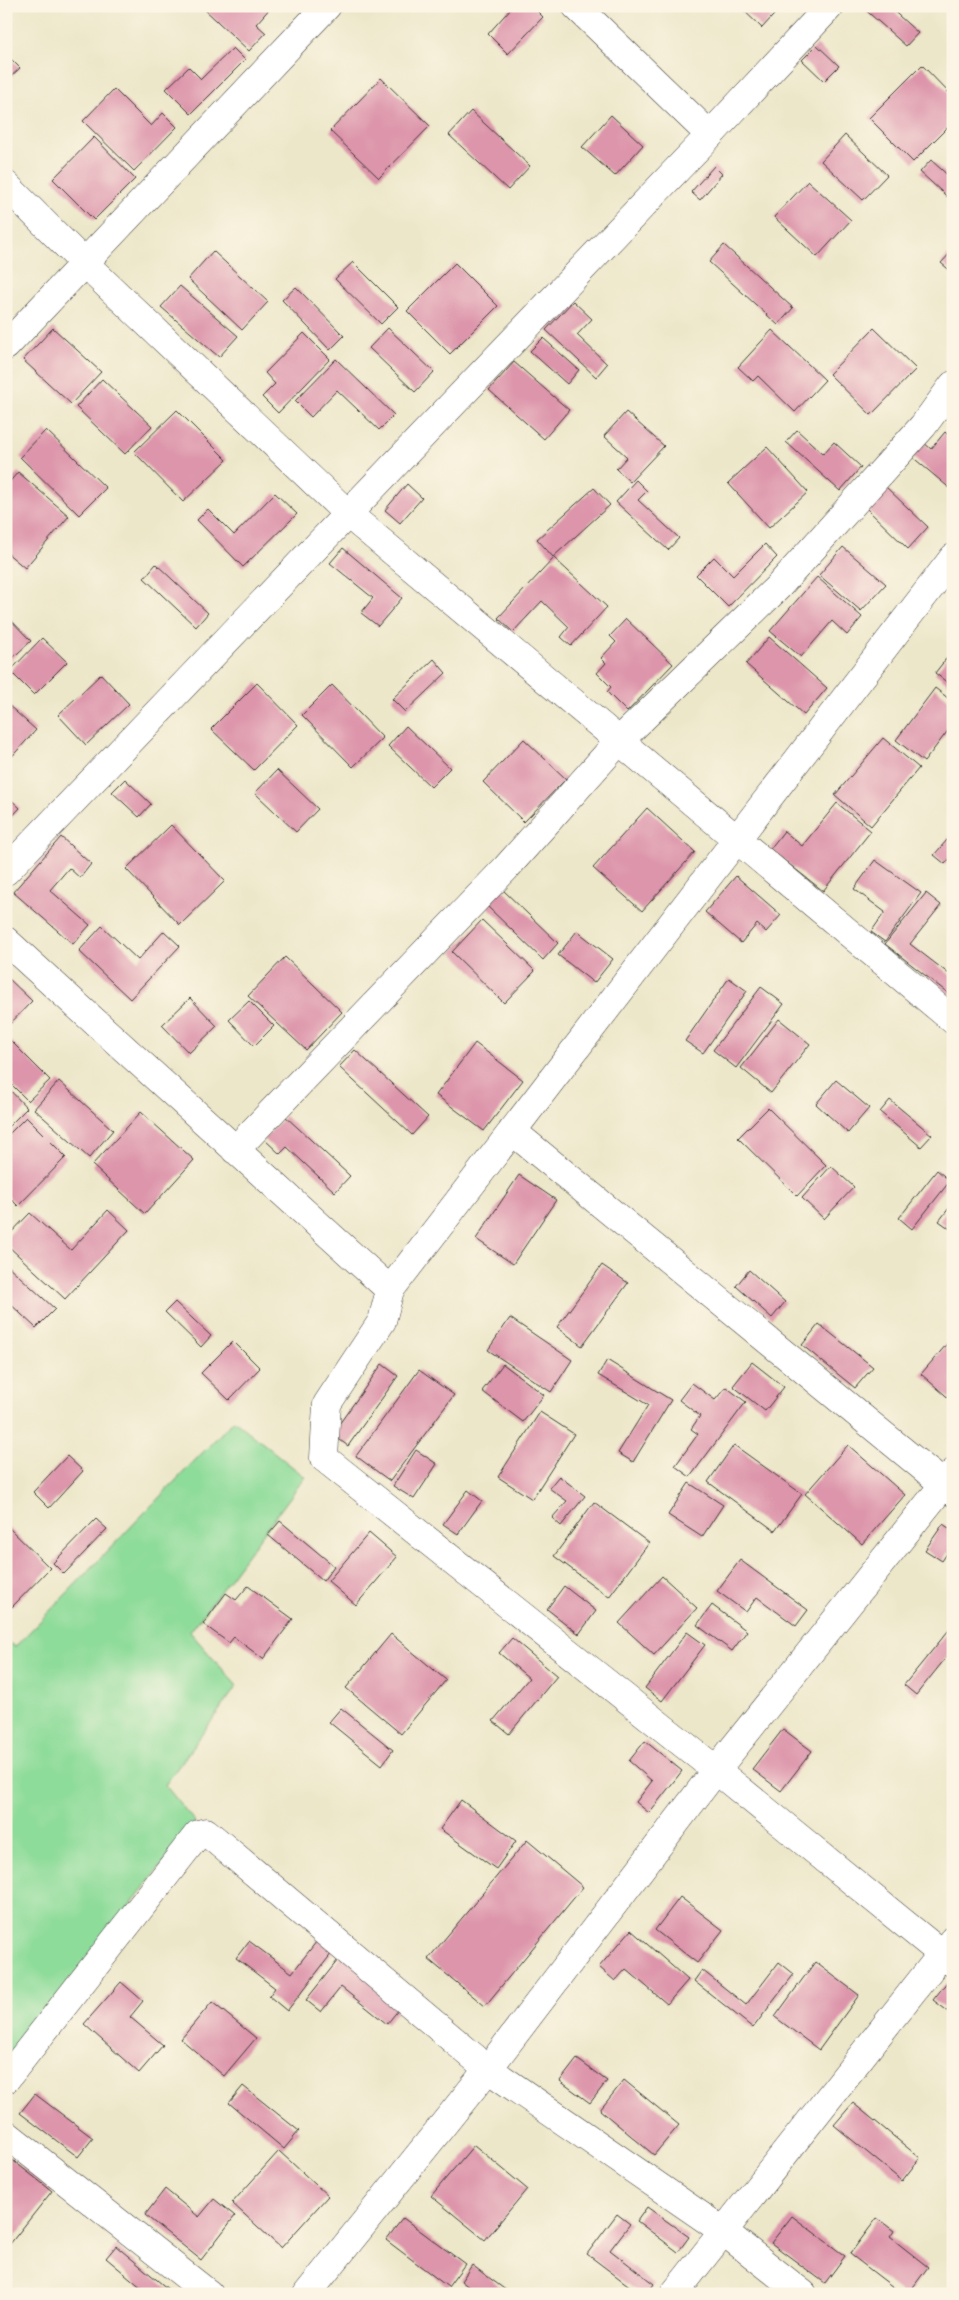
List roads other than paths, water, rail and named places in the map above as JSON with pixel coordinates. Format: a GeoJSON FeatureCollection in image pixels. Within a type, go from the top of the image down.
{"type":"FeatureCollection","features":[{"type":"Feature","properties":{"kind":"street"},"geometry":{"type":"LineString","coordinates":[[6,346],[327,6]]}},
{"type":"Feature","properties":{"kind":"street"},"geometry":{"type":"LineString","coordinates":[[576,6],[710,136]]}},
{"type":"Feature","properties":{"kind":"street"},"geometry":{"type":"LineString","coordinates":[[6,872],[710,136],[830,6]]}},
{"type":"Feature","properties":{"kind":"street"},"geometry":{"type":"LineString","coordinates":[[6,185],[84,263],[348,514],[953,1020]]}},
{"type":"Feature","properties":{"kind":"street"},"geometry":{"type":"LineString","coordinates":[[235,1150],[506,868],[619,741],[778,587],[923,426],[953,385]]}},
{"type":"Feature","properties":{"kind":"street"},"geometry":{"type":"LineString","coordinates":[[674,2294],[949,1952],[716,1770],[324,1458],[327,1404],[382,1321],[390,1290],[952,561]]}},
{"type":"Feature","properties":{"kind":"street"},"geometry":{"type":"LineString","coordinates":[[6,941],[390,1290]]}},
{"type":"Feature","properties":{"kind":"street"},"geometry":{"type":"LineString","coordinates":[[307,2294],[488,2069],[716,1770],[950,1483],[512,1131]]}},
{"type":"Feature","properties":{"kind":"street"},"geometry":{"type":"LineString","coordinates":[[6,2079],[198,1834],[206,1832],[488,2069],[723,2231],[803,2294]]}},
{"type":"Feature","properties":{"kind":"street"},"geometry":{"type":"LineString","coordinates":[[6,2134],[209,2294]]}}]}
